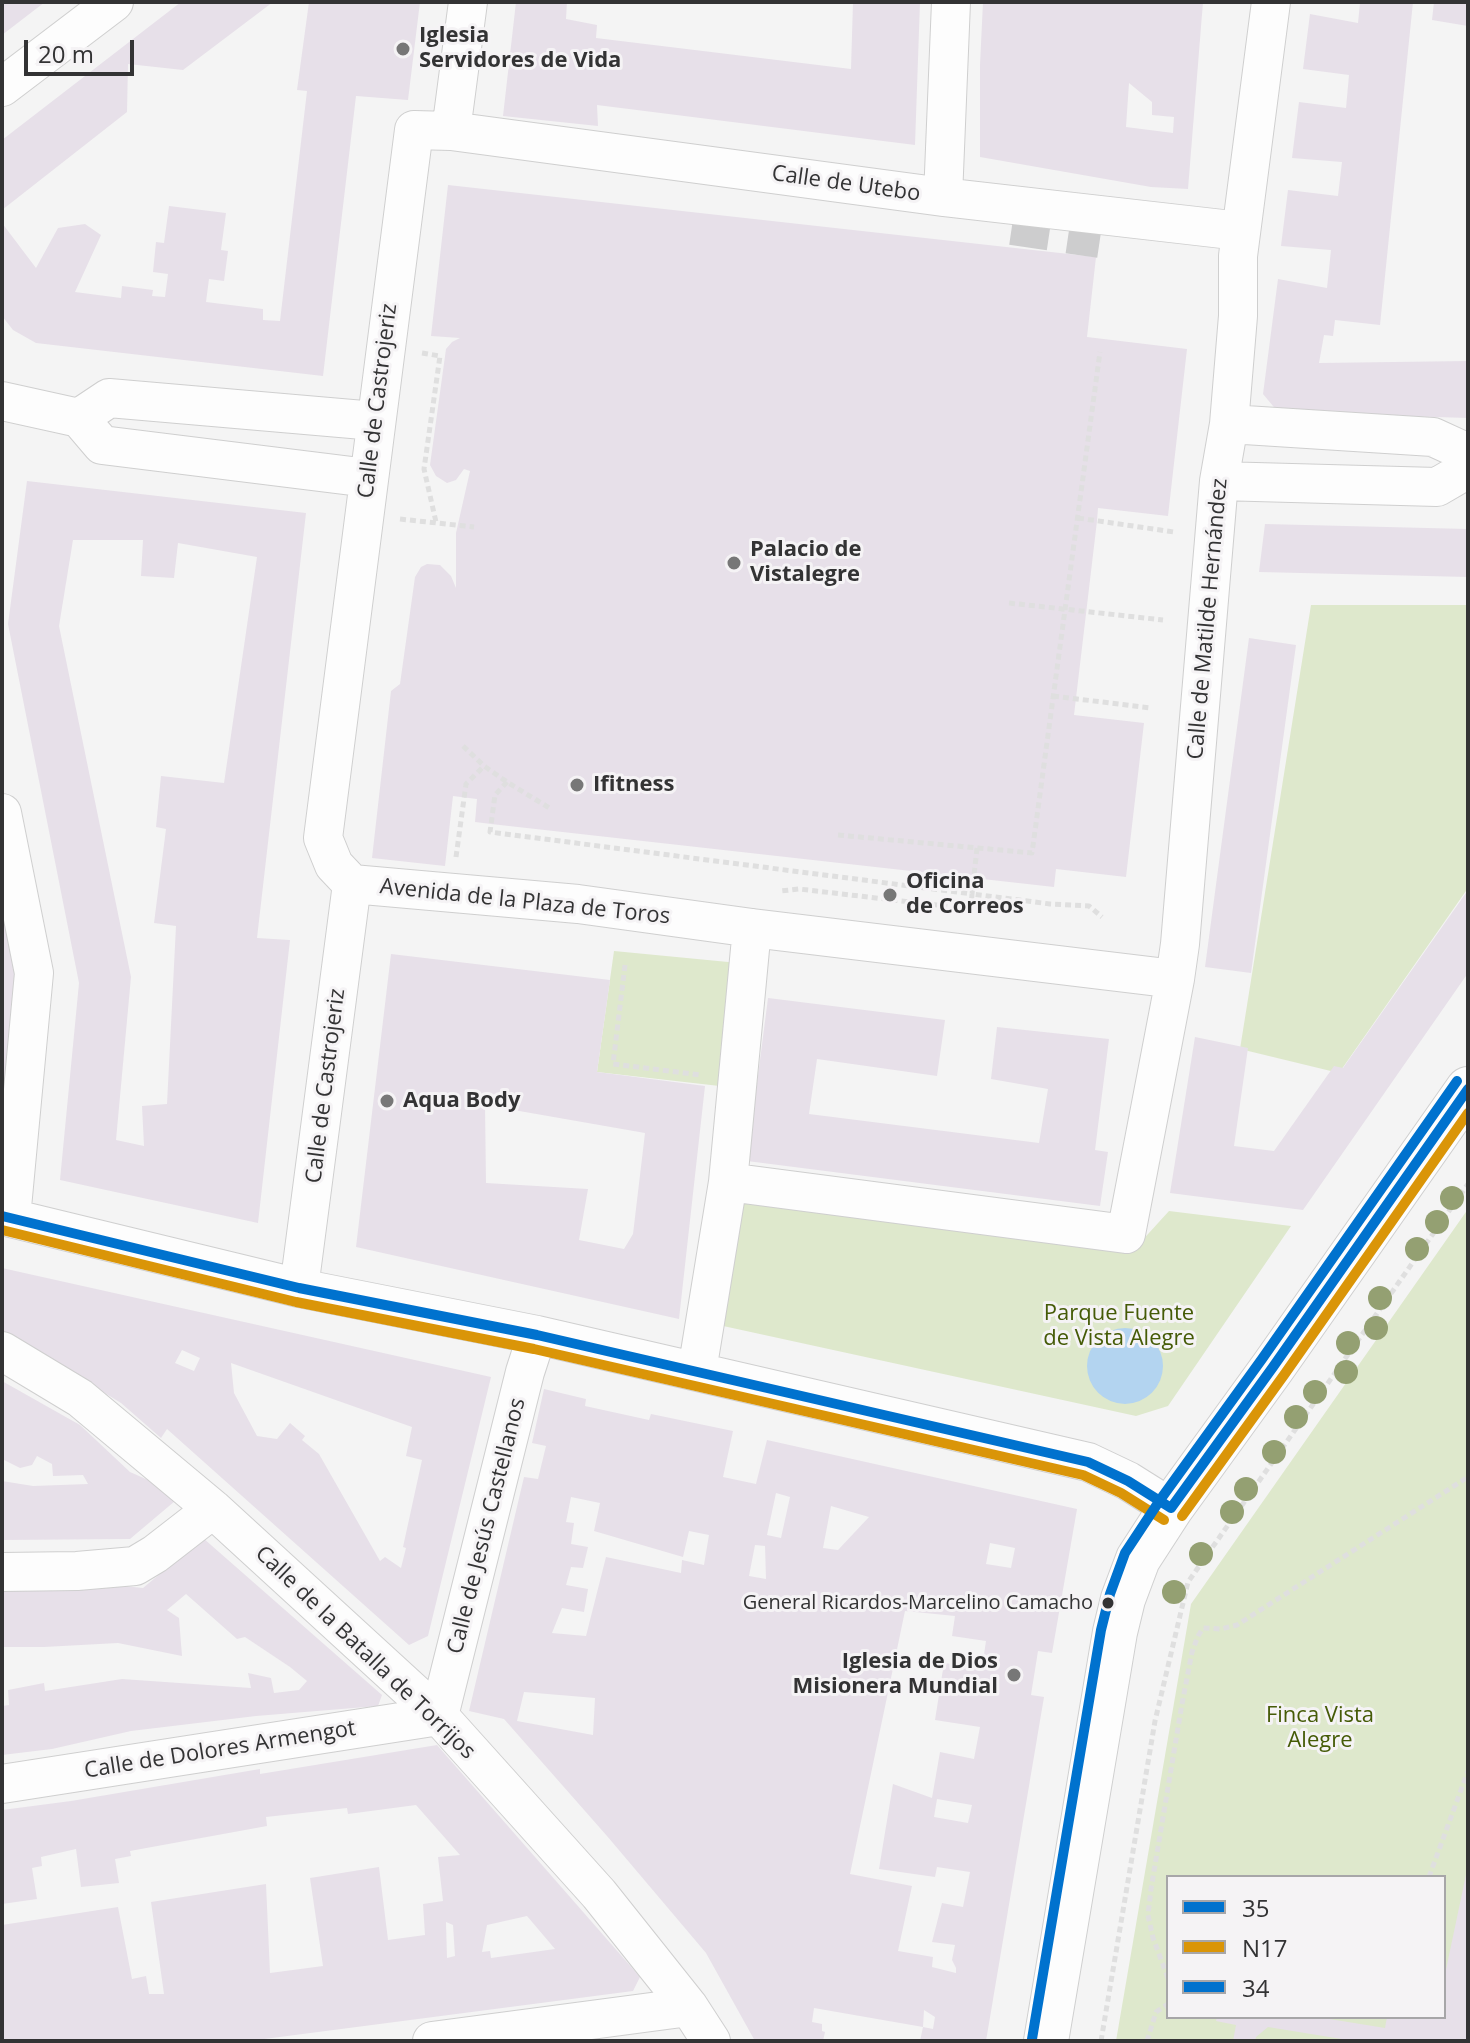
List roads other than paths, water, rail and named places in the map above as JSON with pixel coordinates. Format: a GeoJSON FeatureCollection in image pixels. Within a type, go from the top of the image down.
{"type":"FeatureCollection","features":[{"type":"Feature","properties":{"kind":"main road"},"geometry":{"type":"LineString","coordinates":[[1046,2041],[1115,1632],[1138,1559],[1468,1089]]}},
{"type":"Feature","properties":{"kind":"street"},"geometry":{"type":"LineString","coordinates":[[2,87],[114,2]]}},
{"type":"Feature","properties":{"kind":"street"},"geometry":{"type":"LineString","coordinates":[[451,131],[468,2]]}},
{"type":"Feature","properties":{"kind":"street"},"geometry":{"type":"LineString","coordinates":[[943,197],[951,2]]}},
{"type":"Feature","properties":{"kind":"street","name":"Calle de Matilde Hernández"},"geometry":{"type":"LineString","coordinates":[[728,1182],[1126,1234],[1175,979],[1219,481],[1229,424],[1238,316],[1239,244],[1271,2]]}},
{"type":"Feature","properties":{"kind":"street","name":"Calle de Castrojeriz"},"geometry":{"type":"LineString","coordinates":[[323,838],[414,130],[451,131]]}},
{"type":"Feature","properties":{"kind":"street","name":"Calle de Utebo"},"geometry":{"type":"LineString","coordinates":[[451,131],[943,197],[1239,244]]}},
{"type":"Feature","properties":{"kind":"street"},"geometry":{"type":"LineString","coordinates":[[1100,239],[1239,244]]}},
{"type":"Feature","properties":{"kind":"street"},"geometry":{"type":"LineString","coordinates":[[79,418],[109,398],[375,421]]}},
{"type":"Feature","properties":{"kind":"street"},"geometry":{"type":"LineString","coordinates":[[2,401],[79,418],[102,445],[368,478]]}},
{"type":"Feature","properties":{"kind":"street"},"geometry":{"type":"LineString","coordinates":[[1229,424],[1433,437],[1468,453]]}},
{"type":"Feature","properties":{"kind":"street"},"geometry":{"type":"LineString","coordinates":[[1219,481],[1437,487],[1468,469]]}},
{"type":"Feature","properties":{"kind":"street"},"geometry":{"type":"LineString","coordinates":[[2,813],[34,973],[6,1217],[299,1288],[537,1335],[1088,1462],[1128,1481],[1171,1508]]}},
{"type":"Feature","properties":{"kind":"street","name":"Avenida de la Plaza de Toros"},"geometry":{"type":"LineString","coordinates":[[323,838],[334,865],[352,884],[578,904],[1175,979]]}},
{"type":"Feature","properties":{"kind":"street","name":"Calle de Castrojeriz"},"geometry":{"type":"LineString","coordinates":[[299,1288],[352,884]]}},
{"type":"Feature","properties":{"kind":"street"},"geometry":{"type":"LineString","coordinates":[[697,1371],[728,1182],[752,928]]}},
{"type":"Feature","properties":{"kind":"street","name":"Calle de Jesús Castellanos"},"geometry":{"type":"LineString","coordinates":[[439,1716],[525,1372],[537,1335]]}},
{"type":"Feature","properties":{"kind":"street","name":"Calle de la Batalla de Torrijos"},"geometry":{"type":"LineString","coordinates":[[2,1351],[80,1398],[213,1509],[439,1716],[599,1894],[689,2007],[711,2041]]}},
{"type":"Feature","properties":{"kind":"street"},"geometry":{"type":"LineString","coordinates":[[2,1572],[135,1566],[213,1509]]}},
{"type":"Feature","properties":{"kind":"street","name":"Calle de Dolores Armengot"},"geometry":{"type":"LineString","coordinates":[[2,1784],[439,1716]]}},
{"type":"Feature","properties":{"kind":"street"},"geometry":{"type":"LineString","coordinates":[[432,2041],[689,2007]]}},
{"type":"Feature","properties":{"kind":"water"},"geometry":{"type":"Polygon","coordinates":[[[1125,1328],[1140,1331],[1152,1339],[1160,1351],[1163,1366],[1160,1381],[1152,1393],[1140,1401],[1125,1404],[1110,1401],[1098,1393],[1090,1381],[1087,1366],[1090,1351],[1098,1339],[1110,1331],[1125,1328]]]}},
{"type":"Feature","properties":{"kind":"tunnel"},"geometry":{"type":"LineString","coordinates":[[1012,226],[1100,239]]}},
{"type":"Feature","properties":{"kind":"place","name":"Iglesia Servidores de Vida"},"geometry":{"type":"Point","coordinates":[403,49]}},
{"type":"Feature","properties":{"kind":"place","name":"Palacio de Vistalegre"},"geometry":{"type":"Point","coordinates":[734,563]}},
{"type":"Feature","properties":{"kind":"place","name":"Ifitness"},"geometry":{"type":"Point","coordinates":[577,785]}},
{"type":"Feature","properties":{"kind":"place","name":"Oficina de Correos"},"geometry":{"type":"Point","coordinates":[890,895]}},
{"type":"Feature","properties":{"kind":"place","name":"Aqua Body"},"geometry":{"type":"Point","coordinates":[387,1101]}},
{"type":"Feature","properties":{"kind":"place","name":"General Ricardos-Marcelino Camacho"},"geometry":{"type":"Point","coordinates":[1108,1603]}},
{"type":"Feature","properties":{"kind":"place","name":"Iglesia de Dios Misionera Mundial"},"geometry":{"type":"Point","coordinates":[1014,1675]}},
{"type":"Feature","properties":{"kind":"park label","name":"Parque Fuente de Vista Alegre"},"geometry":{"type":"Point","coordinates":[1119,1326]}},
{"type":"Feature","properties":{"kind":"park label","name":"Finca Vista Alegre"},"geometry":{"type":"Point","coordinates":[1320,1728]}}]}
